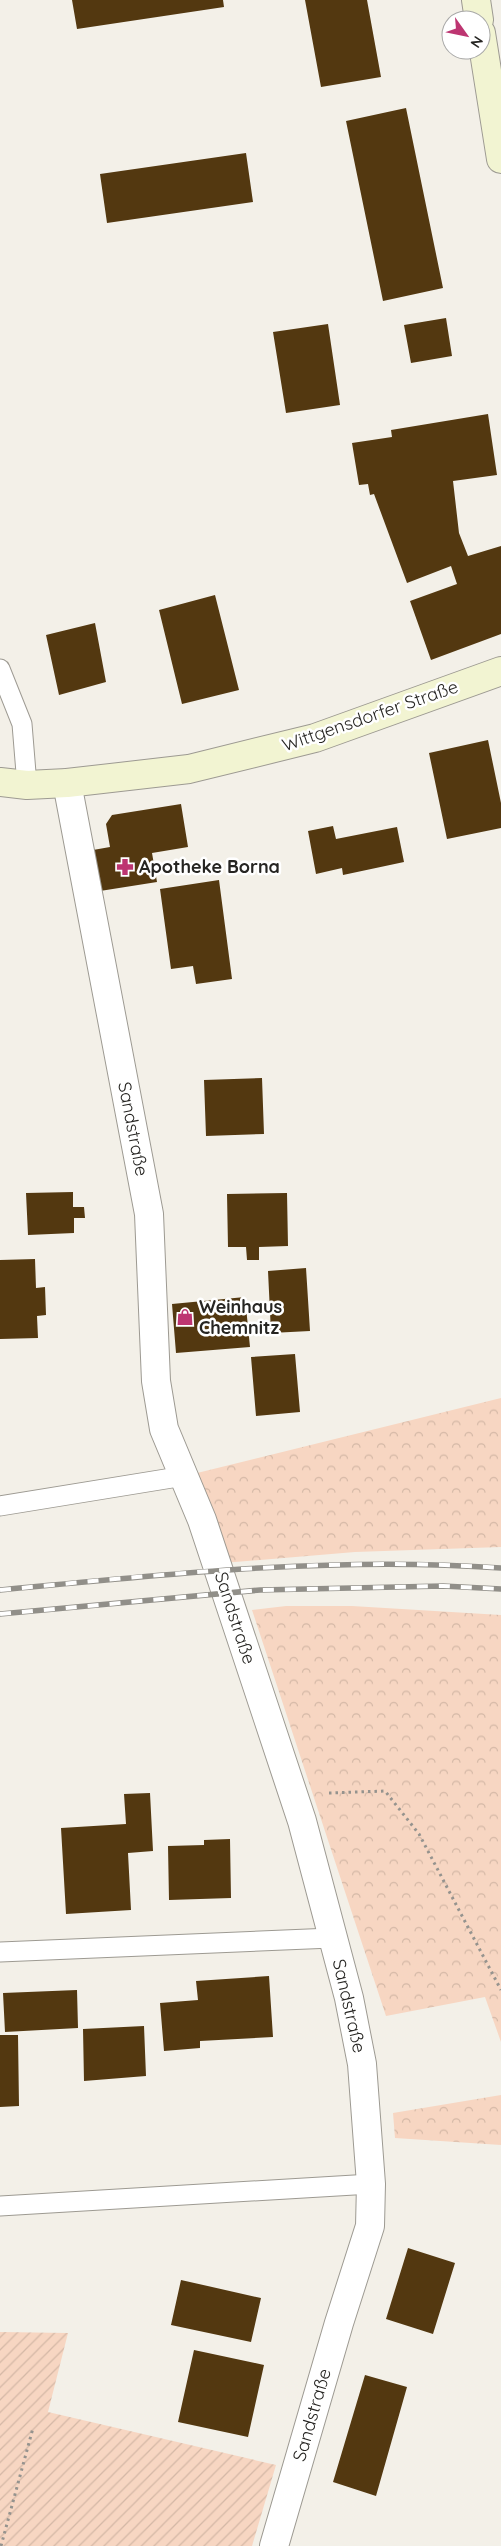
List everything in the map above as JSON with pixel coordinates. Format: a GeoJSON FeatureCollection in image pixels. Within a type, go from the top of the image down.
{"type":"FeatureCollection","features":[{"type":"Feature","properties":{"kind":"street"},"geometry":{"type":"LineString","coordinates":[[485,60],[501,158]]}},
{"type":"Feature","properties":{"kind":"street","name":"Wittgensdorfer Straße"},"geometry":{"type":"LineString","coordinates":[[0,782],[27,785],[67,783],[189,769],[315,738],[501,671]]}},
{"type":"Feature","properties":{"kind":"street","name":"Sandstraße"},"geometry":{"type":"LineString","coordinates":[[67,783],[149,1214],[156,1381],[164,1429],[206,1529],[302,1821],[349,1998],[362,2064],[372,2184],[370,2226],[339,2323],[274,2546]]}},
{"type":"Feature","properties":{"kind":"lane"},"geometry":{"type":"LineString","coordinates":[[0,669],[22,724],[27,785]]}},
{"type":"Feature","properties":{"kind":"lane"},"geometry":{"type":"LineString","coordinates":[[0,1506],[184,1476]]}},
{"type":"Feature","properties":{"kind":"lane"},"geometry":{"type":"LineString","coordinates":[[0,1952],[332,1938]]}},
{"type":"Feature","properties":{"kind":"lane"},"geometry":{"type":"LineString","coordinates":[[0,2206],[372,2184]]}},
{"type":"Feature","properties":{"kind":"path"},"geometry":{"type":"LineString","coordinates":[[292,1794],[385,1791],[419,1834],[501,1990]]}},
{"type":"Feature","properties":{"kind":"path"},"geometry":{"type":"LineString","coordinates":[[2,2546],[33,2428]]}},
{"type":"Feature","properties":{"kind":"green space"},"geometry":{"type":"Polygon","coordinates":[[[501,1398],[501,1547],[355,1552],[223,1563],[189,1475],[501,1398]]]}},
{"type":"Feature","properties":{"kind":"green space"},"geometry":{"type":"Polygon","coordinates":[[[286,1606],[352,1606],[501,1615],[501,2042],[485,1997],[386,2016],[252,1610],[286,1606]]]}},
{"type":"Feature","properties":{"kind":"green space"},"geometry":{"type":"Polygon","coordinates":[[[501,2095],[501,2145],[395,2138],[393,2113],[501,2095]]]}},
{"type":"Feature","properties":{"kind":"green space"},"geometry":{"type":"Polygon","coordinates":[[[0,2332],[68,2333],[48,2412],[276,2465],[252,2546],[0,2546],[0,2332]]]}},
{"type":"Feature","properties":{"kind":"building"},"geometry":{"type":"Polygon","coordinates":[[[72,0],[223,0],[224,7],[77,29],[72,0]]]}},
{"type":"Feature","properties":{"kind":"building"},"geometry":{"type":"Polygon","coordinates":[[[305,0],[367,0],[381,77],[321,87],[305,0]]]}},
{"type":"Feature","properties":{"kind":"building"},"geometry":{"type":"Polygon","coordinates":[[[406,108],[443,288],[383,301],[346,121],[406,108]]]}},
{"type":"Feature","properties":{"kind":"building"},"geometry":{"type":"Polygon","coordinates":[[[246,153],[253,202],[107,223],[100,174],[246,153]]]}},
{"type":"Feature","properties":{"kind":"building"},"geometry":{"type":"Polygon","coordinates":[[[446,318],[452,356],[411,363],[404,325],[446,318]]]}},
{"type":"Feature","properties":{"kind":"building"},"geometry":{"type":"Polygon","coordinates":[[[328,324],[340,405],[286,413],[273,332],[328,324]]]}},
{"type":"Feature","properties":{"kind":"building"},"geometry":{"type":"Polygon","coordinates":[[[488,414],[497,475],[453,481],[459,533],[468,556],[501,546],[501,634],[431,660],[410,601],[457,584],[451,566],[407,583],[374,494],[370,495],[368,484],[359,485],[352,443],[392,437],[391,430],[488,414]]]}},
{"type":"Feature","properties":{"kind":"building"},"geometry":{"type":"Polygon","coordinates":[[[215,595],[239,690],[182,704],[159,610],[215,595]]]}},
{"type":"Feature","properties":{"kind":"building"},"geometry":{"type":"Polygon","coordinates":[[[95,623],[106,682],[59,695],[46,635],[95,623]]]}},
{"type":"Feature","properties":{"kind":"building"},"geometry":{"type":"Polygon","coordinates":[[[488,740],[501,803],[501,828],[447,839],[429,753],[488,740]]]}},
{"type":"Feature","properties":{"kind":"building"},"geometry":{"type":"Polygon","coordinates":[[[181,804],[188,847],[152,853],[157,882],[100,891],[93,850],[110,847],[106,824],[112,815],[181,804]]]}},
{"type":"Feature","properties":{"kind":"building"},"geometry":{"type":"Polygon","coordinates":[[[333,826],[336,839],[397,827],[404,862],[343,875],[342,868],[316,874],[308,831],[333,826]]]}},
{"type":"Feature","properties":{"kind":"building"},"geometry":{"type":"Polygon","coordinates":[[[219,880],[232,979],[196,984],[193,966],[171,969],[160,889],[219,880]]]}},
{"type":"Feature","properties":{"kind":"building"},"geometry":{"type":"Polygon","coordinates":[[[262,1078],[264,1134],[206,1136],[204,1080],[262,1078]]]}},
{"type":"Feature","properties":{"kind":"building"},"geometry":{"type":"Polygon","coordinates":[[[73,1192],[73,1207],[84,1207],[85,1218],[74,1218],[74,1233],[28,1235],[26,1193],[73,1192]]]}},
{"type":"Feature","properties":{"kind":"building"},"geometry":{"type":"Polygon","coordinates":[[[287,1193],[288,1246],[259,1247],[259,1260],[247,1260],[246,1247],[228,1247],[227,1194],[287,1193]]]}},
{"type":"Feature","properties":{"kind":"building"},"geometry":{"type":"Polygon","coordinates":[[[35,1259],[36,1288],[45,1287],[46,1315],[37,1316],[38,1338],[0,1339],[0,1260],[35,1259]]]}},
{"type":"Feature","properties":{"kind":"building"},"geometry":{"type":"Polygon","coordinates":[[[306,1268],[310,1331],[271,1333],[268,1271],[306,1268]]]}},
{"type":"Feature","properties":{"kind":"building"},"geometry":{"type":"Polygon","coordinates":[[[245,1297],[250,1347],[176,1353],[172,1304],[245,1297]]]}},
{"type":"Feature","properties":{"kind":"building"},"geometry":{"type":"Polygon","coordinates":[[[295,1354],[300,1412],[256,1416],[251,1357],[295,1354]]]}},
{"type":"Feature","properties":{"kind":"building"},"geometry":{"type":"Polygon","coordinates":[[[150,1793],[153,1851],[128,1853],[131,1910],[66,1914],[61,1828],[126,1824],[124,1794],[150,1793]]]}},
{"type":"Feature","properties":{"kind":"building"},"geometry":{"type":"Polygon","coordinates":[[[230,1839],[231,1898],[169,1900],[168,1846],[204,1845],[204,1840],[230,1839]]]}},
{"type":"Feature","properties":{"kind":"building"},"geometry":{"type":"Polygon","coordinates":[[[269,1976],[273,2037],[200,2041],[200,2048],[164,2051],[160,2003],[198,2000],[196,1981],[269,1976]]]}},
{"type":"Feature","properties":{"kind":"building"},"geometry":{"type":"Polygon","coordinates":[[[77,1990],[78,2028],[5,2032],[3,1993],[77,1990]]]}},
{"type":"Feature","properties":{"kind":"building"},"geometry":{"type":"Polygon","coordinates":[[[144,2026],[146,2076],[84,2081],[83,2029],[144,2026]]]}},
{"type":"Feature","properties":{"kind":"building"},"geometry":{"type":"Polygon","coordinates":[[[0,2035],[18,2035],[19,2106],[0,2107],[0,2035]]]}},
{"type":"Feature","properties":{"kind":"building"},"geometry":{"type":"Polygon","coordinates":[[[408,2248],[455,2263],[433,2334],[386,2319],[408,2248]]]}},
{"type":"Feature","properties":{"kind":"building"},"geometry":{"type":"Polygon","coordinates":[[[181,2280],[261,2298],[251,2342],[171,2325],[181,2280]]]}},
{"type":"Feature","properties":{"kind":"building"},"geometry":{"type":"Polygon","coordinates":[[[194,2350],[264,2365],[248,2437],[178,2422],[194,2350]]]}},
{"type":"Feature","properties":{"kind":"building"},"geometry":{"type":"Polygon","coordinates":[[[365,2375],[407,2387],[376,2496],[333,2482],[365,2375]]]}},
{"type":"Feature","properties":{"kind":"railway"},"geometry":{"type":"LineString","coordinates":[[0,1590],[187,1573],[313,1565],[376,1564],[501,1568]]}},
{"type":"Feature","properties":{"kind":"railway"},"geometry":{"type":"LineString","coordinates":[[0,1614],[260,1590],[443,1586],[501,1589]]}},
{"type":"Feature","properties":{"kind":"place","name":"Apotheke Borna"},"geometry":{"type":"Point","coordinates":[125,867]}},
{"type":"Feature","properties":{"kind":"place","name":"Weinhaus Chemnitz"},"geometry":{"type":"Point","coordinates":[185,1317]}}]}
